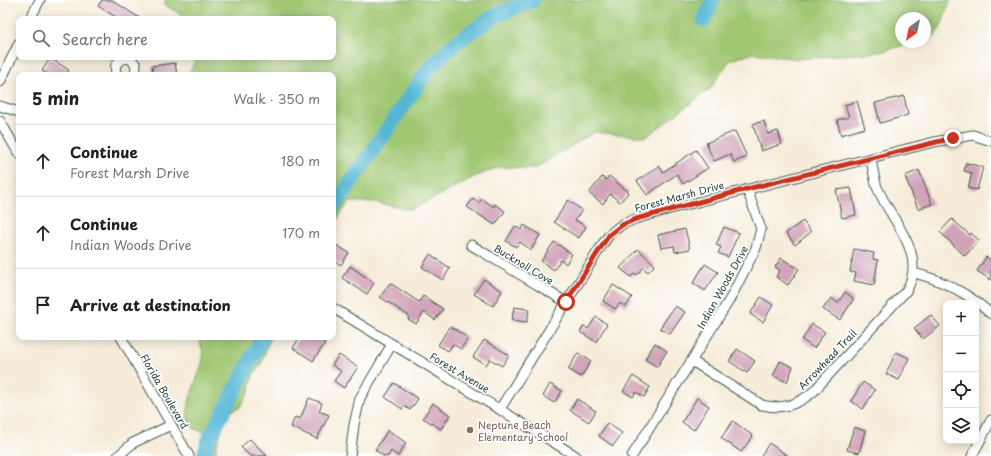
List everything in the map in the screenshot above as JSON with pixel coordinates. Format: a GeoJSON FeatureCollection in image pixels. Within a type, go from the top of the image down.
{"type":"FeatureCollection","features":[{"type":"Feature","properties":{"kind":"street"},"geometry":{"type":"LineString","coordinates":[[32,16],[40,0]]}},
{"type":"Feature","properties":{"kind":"street"},"geometry":{"type":"LineString","coordinates":[[0,65],[16,47]]}},
{"type":"Feature","properties":{"kind":"street"},"geometry":{"type":"LineString","coordinates":[[0,82],[16,49]]}},
{"type":"Feature","properties":{"kind":"street"},"geometry":{"type":"LineString","coordinates":[[117,72],[116,64],[121,60]]}},
{"type":"Feature","properties":{"kind":"street"},"geometry":{"type":"LineString","coordinates":[[131,60],[136,65],[135,72]]}},
{"type":"Feature","properties":{"kind":"street"},"geometry":{"type":"LineString","coordinates":[[0,106],[16,111]]}},
{"type":"Feature","properties":{"kind":"street"},"geometry":{"type":"LineString","coordinates":[[0,120],[16,149]]}},
{"type":"Feature","properties":{"kind":"street"},"geometry":{"type":"LineString","coordinates":[[747,189],[871,160],[914,147],[966,136],[991,141]]}},
{"type":"Feature","properties":{"kind":"street"},"geometry":{"type":"LineString","coordinates":[[871,160],[877,187],[910,248],[914,263],[914,272],[931,277],[951,287],[991,314]]}},
{"type":"Feature","properties":{"kind":"street","name":"Forest Marsh Drive"},"geometry":{"type":"LineString","coordinates":[[500,409],[609,235],[622,225],[636,219],[747,189]]}},
{"type":"Feature","properties":{"kind":"street","name":"Indian Woods Drive"},"geometry":{"type":"LineString","coordinates":[[632,456],[730,299],[760,239],[761,229],[747,189]]}},
{"type":"Feature","properties":{"kind":"street","name":"Bucknoll Cove"},"geometry":{"type":"LineString","coordinates":[[471,245],[566,302]]}},
{"type":"Feature","properties":{"kind":"street","name":"Arrowhead Trail"},"geometry":{"type":"LineString","coordinates":[[692,361],[762,405],[784,407],[797,403],[813,392],[906,291],[912,282],[914,272]]}},
{"type":"Feature","properties":{"kind":"street","name":"Forest Avenue"},"geometry":{"type":"LineString","coordinates":[[336,310],[576,456]]}},
{"type":"Feature","properties":{"kind":"street","name":"Florida Boulevard"},"geometry":{"type":"LineString","coordinates":[[124,340],[188,453]]}},
{"type":"Feature","properties":{"kind":"street"},"geometry":{"type":"LineString","coordinates":[[350,456],[354,425],[360,398],[392,344]]}},
{"type":"Feature","properties":{"kind":"street"},"geometry":{"type":"LineString","coordinates":[[972,456],[991,420]]}},
{"type":"Feature","properties":{"kind":"street"},"geometry":{"type":"LineString","coordinates":[[118,456],[133,443],[171,425]]}},
{"type":"Feature","properties":{"kind":"green space"},"geometry":{"type":"Polygon","coordinates":[[[165,0],[951,0],[939,29],[936,34],[931,37],[931,12],[895,12],[895,48],[879,52],[797,59],[754,53],[730,60],[710,89],[646,137],[594,132],[535,168],[499,167],[474,177],[411,210],[374,202],[349,202],[336,221],[336,72],[190,72],[196,60],[336,60],[336,16],[183,15],[164,5],[165,0]]]}},
{"type":"Feature","properties":{"kind":"green space"},"geometry":{"type":"Polygon","coordinates":[[[199,340],[270,340],[261,364],[253,375],[249,392],[239,408],[233,411],[225,421],[214,456],[200,456],[198,452],[206,432],[195,429],[189,422],[188,412],[193,388],[203,358],[199,340]]]}},
{"type":"Feature","properties":{"kind":"building"},"geometry":{"type":"Polygon","coordinates":[[[102,0],[112,0],[136,16],[114,16],[98,6],[102,0]]]}},
{"type":"Feature","properties":{"kind":"building"},"geometry":{"type":"Polygon","coordinates":[[[49,60],[53,60],[69,70],[68,72],[42,71],[49,60]]]}},
{"type":"Feature","properties":{"kind":"building"},"geometry":{"type":"Polygon","coordinates":[[[175,63],[176,72],[153,72],[152,66],[175,63]]]}},
{"type":"Feature","properties":{"kind":"building"},"geometry":{"type":"Polygon","coordinates":[[[904,96],[908,115],[880,123],[875,103],[904,96]]]}},
{"type":"Feature","properties":{"kind":"building"},"geometry":{"type":"Polygon","coordinates":[[[857,101],[865,128],[841,135],[837,120],[849,117],[845,105],[857,101]]]}},
{"type":"Feature","properties":{"kind":"building"},"geometry":{"type":"Polygon","coordinates":[[[764,121],[768,134],[778,131],[782,144],[761,151],[753,124],[764,121]]]}},
{"type":"Feature","properties":{"kind":"building"},"geometry":{"type":"Polygon","coordinates":[[[735,131],[747,157],[734,162],[730,154],[714,161],[706,143],[735,131]]]}},
{"type":"Feature","properties":{"kind":"building"},"geometry":{"type":"Polygon","coordinates":[[[696,150],[708,168],[683,184],[677,174],[647,195],[637,181],[659,166],[663,172],[696,150]]]}},
{"type":"Feature","properties":{"kind":"building"},"geometry":{"type":"Polygon","coordinates":[[[966,163],[983,167],[977,190],[968,188],[972,173],[964,171],[966,163]]]}},
{"type":"Feature","properties":{"kind":"building"},"geometry":{"type":"Polygon","coordinates":[[[919,170],[932,204],[918,209],[905,176],[919,170]]]}},
{"type":"Feature","properties":{"kind":"building"},"geometry":{"type":"Polygon","coordinates":[[[609,176],[629,192],[620,202],[610,194],[603,204],[589,193],[602,177],[606,180],[609,176]]]}},
{"type":"Feature","properties":{"kind":"building"},"geometry":{"type":"Polygon","coordinates":[[[851,188],[856,215],[842,218],[836,190],[851,188]]]}},
{"type":"Feature","properties":{"kind":"building"},"geometry":{"type":"Polygon","coordinates":[[[473,199],[479,203],[482,199],[494,207],[495,204],[505,211],[495,225],[467,207],[473,199]]]}},
{"type":"Feature","properties":{"kind":"building"},"geometry":{"type":"Polygon","coordinates":[[[568,200],[582,210],[575,220],[586,227],[579,238],[554,222],[568,200]]]}},
{"type":"Feature","properties":{"kind":"building"},"geometry":{"type":"Polygon","coordinates":[[[952,219],[970,235],[971,233],[979,240],[965,256],[940,232],[952,219]]]}},
{"type":"Feature","properties":{"kind":"building"},"geometry":{"type":"Polygon","coordinates":[[[803,221],[811,232],[795,245],[786,233],[803,221]]]}},
{"type":"Feature","properties":{"kind":"building"},"geometry":{"type":"Polygon","coordinates":[[[524,225],[540,235],[531,250],[520,242],[516,247],[506,241],[515,226],[521,230],[524,225]]]}},
{"type":"Feature","properties":{"kind":"building"},"geometry":{"type":"Polygon","coordinates":[[[724,227],[739,233],[728,257],[718,253],[721,247],[716,245],[724,227]]]}},
{"type":"Feature","properties":{"kind":"building"},"geometry":{"type":"Polygon","coordinates":[[[685,229],[690,249],[675,252],[674,246],[661,248],[658,235],[685,229]]]}},
{"type":"Feature","properties":{"kind":"building"},"geometry":{"type":"Polygon","coordinates":[[[554,242],[572,254],[566,264],[561,260],[554,270],[541,261],[554,242]]]}},
{"type":"Feature","properties":{"kind":"building"},"geometry":{"type":"Polygon","coordinates":[[[336,245],[349,253],[341,265],[336,262],[336,245]]]}},
{"type":"Feature","properties":{"kind":"building"},"geometry":{"type":"Polygon","coordinates":[[[638,249],[655,265],[648,272],[643,268],[637,275],[635,273],[631,277],[620,268],[638,249]]]}},
{"type":"Feature","properties":{"kind":"building"},"geometry":{"type":"Polygon","coordinates":[[[854,249],[874,253],[873,259],[878,260],[874,285],[854,281],[856,273],[850,272],[854,249]]]}},
{"type":"Feature","properties":{"kind":"building"},"geometry":{"type":"Polygon","coordinates":[[[430,254],[450,268],[443,280],[422,267],[430,254]]]}},
{"type":"Feature","properties":{"kind":"building"},"geometry":{"type":"Polygon","coordinates":[[[986,257],[991,260],[991,280],[977,271],[986,257]]]}},
{"type":"Feature","properties":{"kind":"building"},"geometry":{"type":"Polygon","coordinates":[[[781,258],[799,269],[788,285],[776,277],[780,270],[775,267],[781,258]]]}},
{"type":"Feature","properties":{"kind":"building"},"geometry":{"type":"Polygon","coordinates":[[[705,264],[718,272],[705,291],[693,283],[705,264]]]}},
{"type":"Feature","properties":{"kind":"building"},"geometry":{"type":"Polygon","coordinates":[[[350,266],[374,283],[367,294],[342,278],[350,266]]]}},
{"type":"Feature","properties":{"kind":"building"},"geometry":{"type":"Polygon","coordinates":[[[484,279],[502,291],[493,306],[474,294],[484,279]]]}},
{"type":"Feature","properties":{"kind":"building"},"geometry":{"type":"Polygon","coordinates":[[[390,283],[419,302],[423,296],[443,309],[435,320],[424,312],[416,324],[408,319],[409,316],[380,297],[390,283]]]}},
{"type":"Feature","properties":{"kind":"building"},"geometry":{"type":"Polygon","coordinates":[[[613,285],[632,297],[626,307],[620,303],[615,309],[603,301],[613,285]]]}},
{"type":"Feature","properties":{"kind":"building"},"geometry":{"type":"Polygon","coordinates":[[[845,292],[853,298],[853,300],[840,320],[823,309],[831,298],[838,303],[845,292]]]}},
{"type":"Feature","properties":{"kind":"building"},"geometry":{"type":"Polygon","coordinates":[[[761,297],[773,305],[763,322],[750,314],[761,297]]]}},
{"type":"Feature","properties":{"kind":"building"},"geometry":{"type":"Polygon","coordinates":[[[675,306],[685,312],[670,334],[660,328],[675,306]]]}},
{"type":"Feature","properties":{"kind":"building"},"geometry":{"type":"Polygon","coordinates":[[[514,307],[529,309],[527,322],[512,320],[514,307]]]}},
{"type":"Feature","properties":{"kind":"building"},"geometry":{"type":"Polygon","coordinates":[[[931,315],[940,326],[923,339],[914,328],[931,315]]]}},
{"type":"Feature","properties":{"kind":"building"},"geometry":{"type":"Polygon","coordinates":[[[596,317],[607,324],[596,342],[580,332],[584,326],[588,329],[596,317]]]}},
{"type":"Feature","properties":{"kind":"building"},"geometry":{"type":"Polygon","coordinates":[[[812,324],[825,332],[814,348],[802,340],[812,324]]]}},
{"type":"Feature","properties":{"kind":"building"},"geometry":{"type":"Polygon","coordinates":[[[450,326],[468,338],[461,349],[453,344],[448,351],[438,345],[450,326]]]}},
{"type":"Feature","properties":{"kind":"building"},"geometry":{"type":"Polygon","coordinates":[[[298,340],[320,340],[325,343],[313,361],[293,348],[298,340]]]}},
{"type":"Feature","properties":{"kind":"building"},"geometry":{"type":"Polygon","coordinates":[[[484,340],[509,355],[502,366],[490,359],[486,365],[473,357],[484,340]]]}},
{"type":"Feature","properties":{"kind":"building"},"geometry":{"type":"Polygon","coordinates":[[[655,343],[667,351],[657,367],[645,359],[655,343]]]}},
{"type":"Feature","properties":{"kind":"building"},"geometry":{"type":"Polygon","coordinates":[[[737,349],[755,361],[747,373],[729,361],[737,349]]]}},
{"type":"Feature","properties":{"kind":"building"},"geometry":{"type":"Polygon","coordinates":[[[896,352],[909,358],[899,380],[886,374],[896,352]]]}},
{"type":"Feature","properties":{"kind":"building"},"geometry":{"type":"Polygon","coordinates":[[[578,353],[591,361],[581,377],[568,369],[578,353]]]}},
{"type":"Feature","properties":{"kind":"building"},"geometry":{"type":"Polygon","coordinates":[[[339,355],[358,367],[344,388],[334,381],[341,371],[332,365],[339,355]]]}},
{"type":"Feature","properties":{"kind":"building"},"geometry":{"type":"Polygon","coordinates":[[[780,361],[793,367],[787,382],[773,376],[780,361]]]}},
{"type":"Feature","properties":{"kind":"building"},"geometry":{"type":"Polygon","coordinates":[[[633,376],[650,387],[644,397],[636,392],[633,397],[623,391],[633,376]]]}},
{"type":"Feature","properties":{"kind":"building"},"geometry":{"type":"Polygon","coordinates":[[[863,382],[875,390],[863,409],[851,401],[863,382]]]}},
{"type":"Feature","properties":{"kind":"building"},"geometry":{"type":"Polygon","coordinates":[[[394,383],[418,399],[410,410],[404,406],[402,409],[385,397],[394,383]]]}},
{"type":"Feature","properties":{"kind":"building"},"geometry":{"type":"Polygon","coordinates":[[[550,384],[562,391],[554,403],[543,396],[550,384]]]}},
{"type":"Feature","properties":{"kind":"building"},"geometry":{"type":"Polygon","coordinates":[[[309,398],[322,403],[319,411],[329,415],[317,439],[291,427],[295,417],[300,419],[309,398]]]}},
{"type":"Feature","properties":{"kind":"building"},"geometry":{"type":"Polygon","coordinates":[[[697,398],[709,406],[694,430],[682,422],[697,398]]]}},
{"type":"Feature","properties":{"kind":"building"},"geometry":{"type":"Polygon","coordinates":[[[577,399],[596,411],[589,422],[570,410],[577,399]]]}},
{"type":"Feature","properties":{"kind":"building"},"geometry":{"type":"Polygon","coordinates":[[[433,403],[450,415],[441,429],[423,418],[433,403]]]}},
{"type":"Feature","properties":{"kind":"building"},"geometry":{"type":"Polygon","coordinates":[[[733,421],[753,436],[741,452],[721,438],[733,421]]]}},
{"type":"Feature","properties":{"kind":"building"},"geometry":{"type":"Polygon","coordinates":[[[607,423],[622,433],[613,446],[599,436],[607,423]]]}},
{"type":"Feature","properties":{"kind":"building"},"geometry":{"type":"Polygon","coordinates":[[[854,427],[865,431],[859,453],[847,450],[854,427]]]}},
{"type":"Feature","properties":{"kind":"building"},"geometry":{"type":"Polygon","coordinates":[[[388,430],[406,443],[398,456],[391,451],[388,456],[384,456],[375,450],[388,430]]]}},
{"type":"Feature","properties":{"kind":"building"},"geometry":{"type":"Polygon","coordinates":[[[250,439],[267,456],[250,456],[241,447],[250,439]]]}},
{"type":"Feature","properties":{"kind":"building"},"geometry":{"type":"Polygon","coordinates":[[[769,443],[788,456],[761,456],[769,443]]]}},
{"type":"Feature","properties":{"kind":"waterway"},"geometry":{"type":"LineString","coordinates":[[336,204],[428,70],[456,42],[493,17],[533,0]]}},
{"type":"Feature","properties":{"kind":"waterway"},"geometry":{"type":"LineString","coordinates":[[704,20],[713,0]]}},
{"type":"Feature","properties":{"kind":"waterway"},"geometry":{"type":"LineString","coordinates":[[204,456],[209,439],[261,340]]}},
{"type":"Feature","properties":{"kind":"place","name":"Neptune Beach Elementary School"},"geometry":{"type":"Point","coordinates":[470,430]}},
{"type":"Feature","properties":{"kind":"route"},"geometry":{"type":"LineString","coordinates":[[566,302],[609,235],[622,225],[636,219],[747,189],[871,160],[914,147],[953,138]]}}]}
